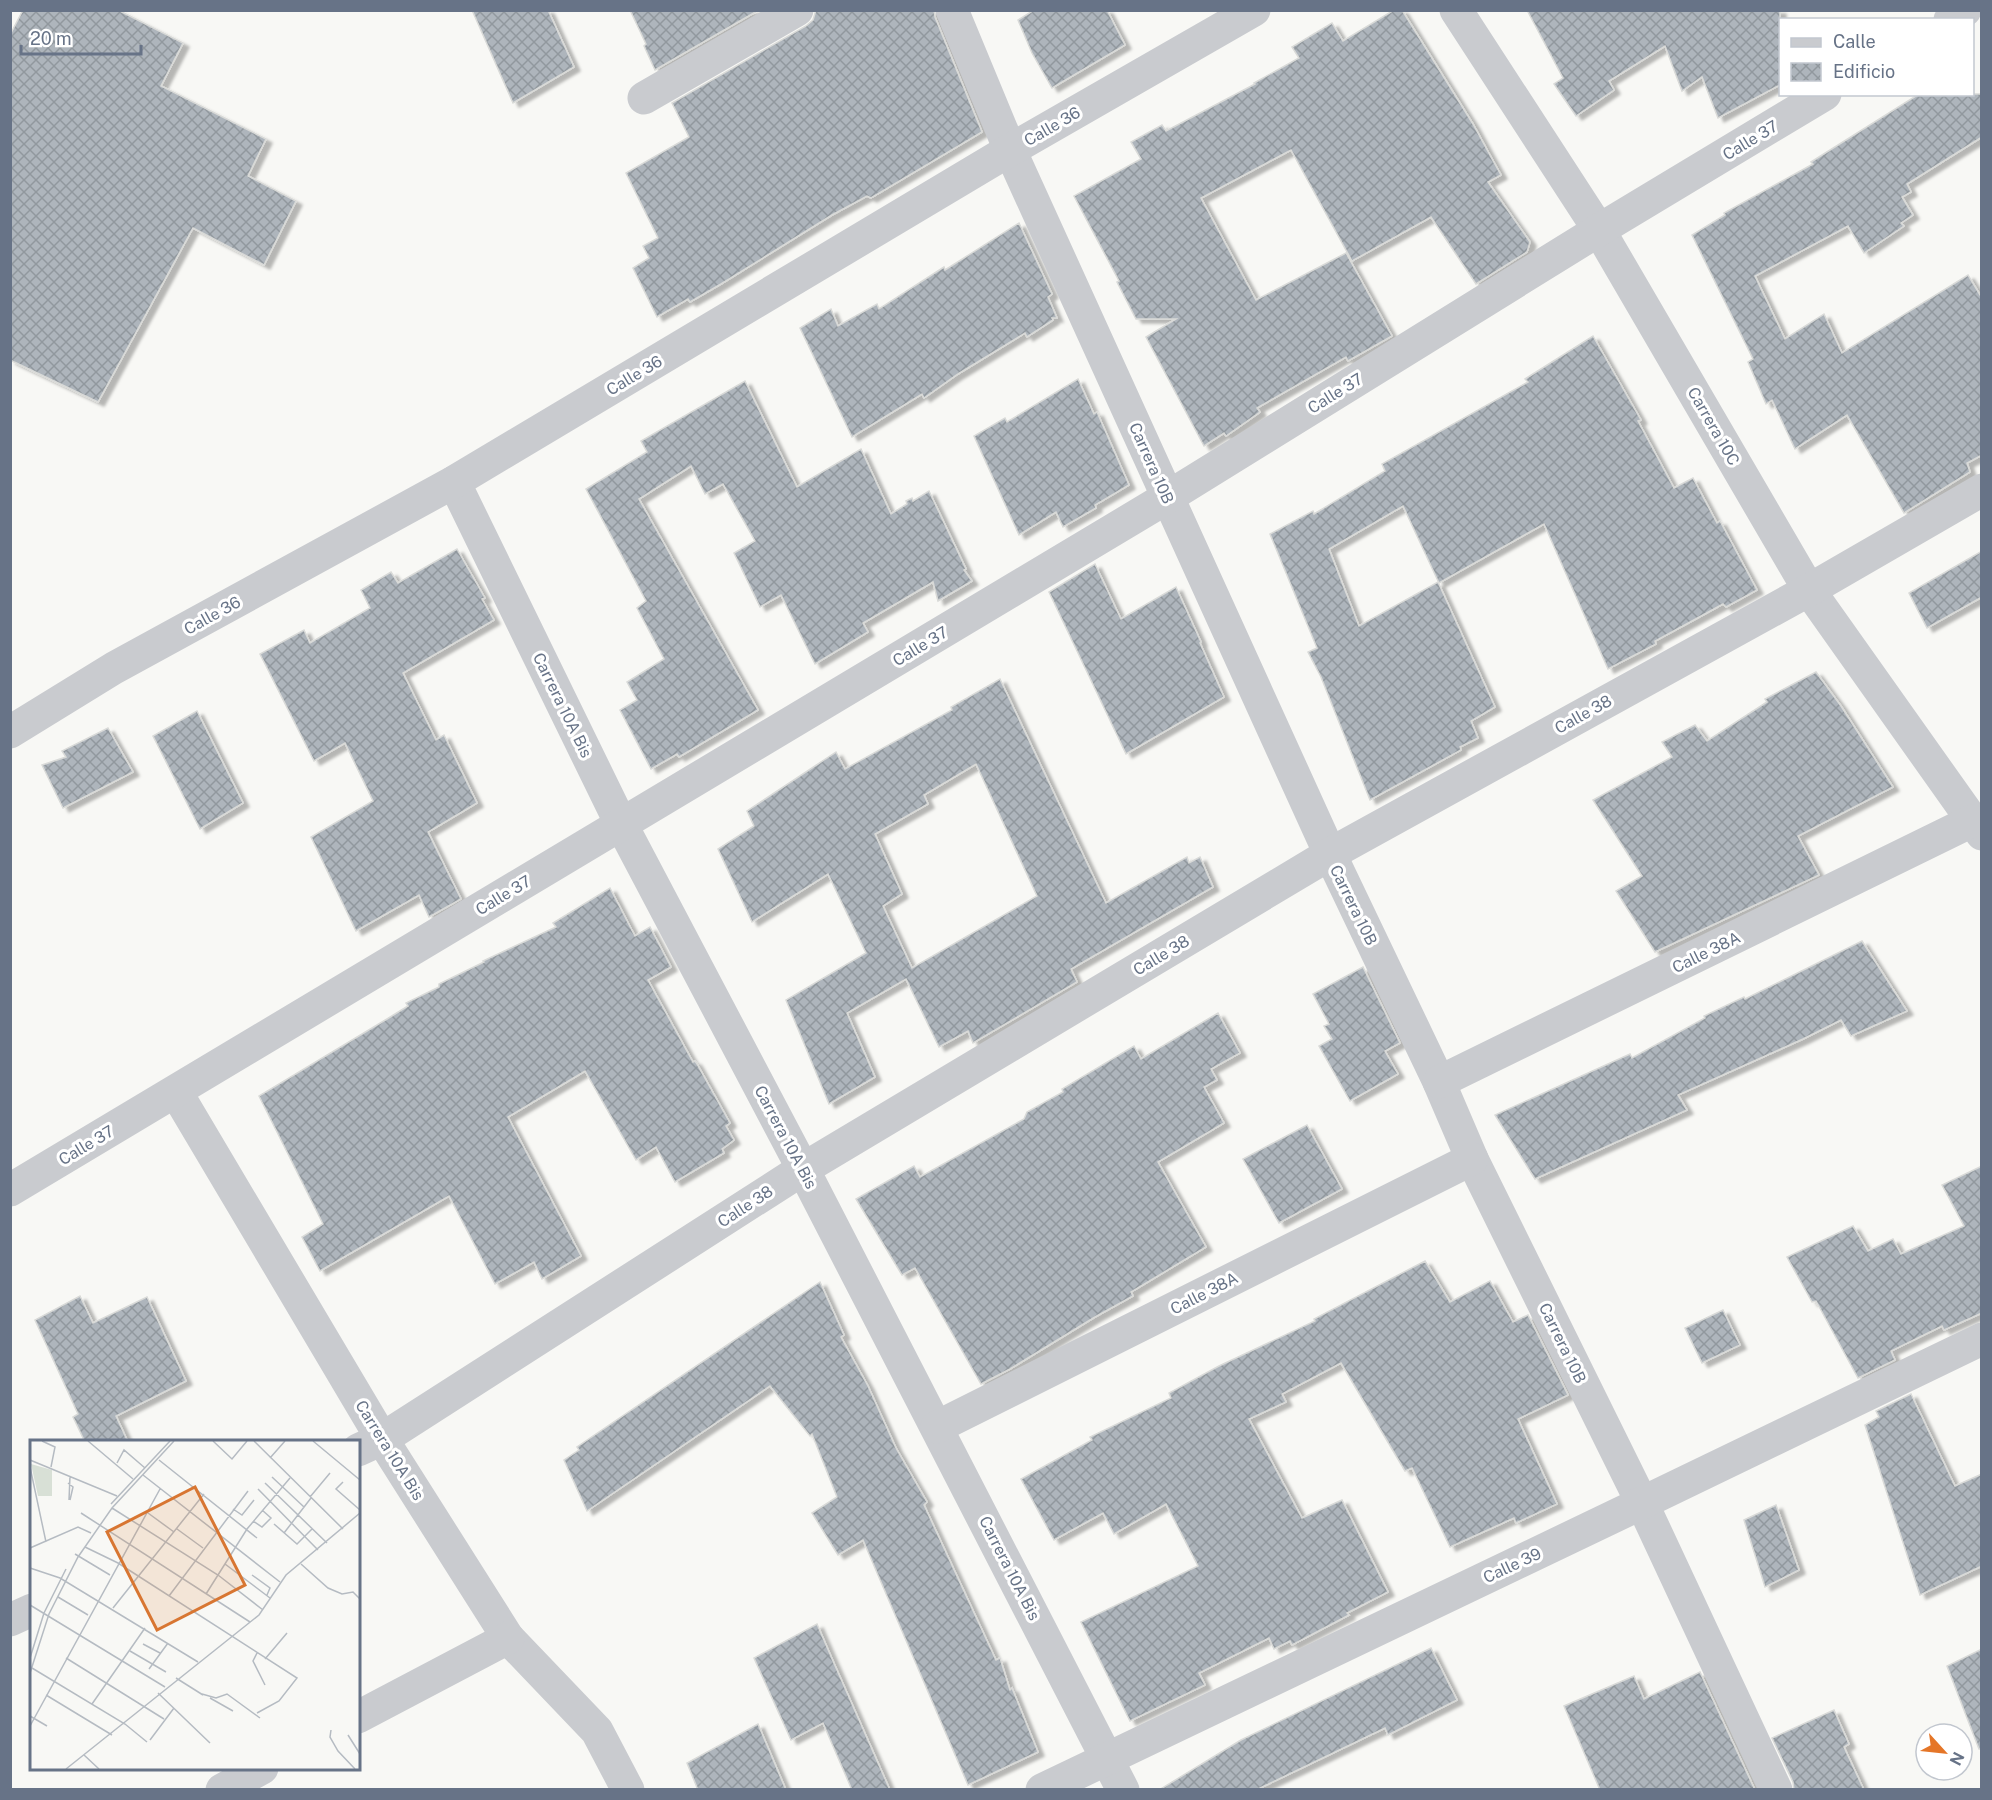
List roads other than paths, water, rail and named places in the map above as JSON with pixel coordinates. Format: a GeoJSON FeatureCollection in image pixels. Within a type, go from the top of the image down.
{"type":"FeatureCollection","features":[{"type":"Feature","properties":{"kind":"street"},"geometry":{"type":"LineString","coordinates":[[644,98],[796,10]]}},
{"type":"Feature","properties":{"kind":"street","name":"Carrera 10B"},"geometry":{"type":"LineString","coordinates":[[952,10],[1010,150],[1330,854],[1439,1082],[1472,1159],[1642,1503],[1776,1790]]}},
{"type":"Feature","properties":{"kind":"street","name":"Calle 36"},"geometry":{"type":"LineString","coordinates":[[10,732],[114,668],[454,482],[1010,150],[1254,10]]}},
{"type":"Feature","properties":{"kind":"street","name":"Carrera 10C"},"geometry":{"type":"LineString","coordinates":[[1456,10],[1599,230],[1809,590],[1977,828]]}},
{"type":"Feature","properties":{"kind":"street","name":"Calle 37"},"geometry":{"type":"LineString","coordinates":[[10,1190],[1168,497],[1599,230],[1822,96]]}},
{"type":"Feature","properties":{"kind":"street","name":"Carrera 10A Bis"},"geometry":{"type":"LineString","coordinates":[[454,482],[621,824],[803,1169],[1123,1790]]}},
{"type":"Feature","properties":{"kind":"street","name":"Calle 38"},"geometry":{"type":"LineString","coordinates":[[370,1445],[803,1169],[1330,854],[1809,590],[1982,490]]}},
{"type":"Feature","properties":{"kind":"street","name":"Calle 38A"},"geometry":{"type":"LineString","coordinates":[[1439,1082],[1977,828]]}},
{"type":"Feature","properties":{"kind":"street","name":"Carrera 10A Bis"},"geometry":{"type":"LineString","coordinates":[[176,1092],[370,1445],[508,1638],[597,1731],[628,1790]]}},
{"type":"Feature","properties":{"kind":"street","name":"Calle 38A"},"geometry":{"type":"LineString","coordinates":[[937,1427],[1472,1159]]}},
{"type":"Feature","properties":{"kind":"street","name":"Calle 39"},"geometry":{"type":"LineString","coordinates":[[1042,1790],[1982,1339]]}},
{"type":"Feature","properties":{"kind":"street"},"geometry":{"type":"LineString","coordinates":[[10,1620],[30,1611]]}},
{"type":"Feature","properties":{"kind":"street"},"geometry":{"type":"LineString","coordinates":[[360,1717],[508,1638]]}},
{"type":"Feature","properties":{"kind":"street"},"geometry":{"type":"LineString","coordinates":[[222,1790],[258,1770]]}}]}
